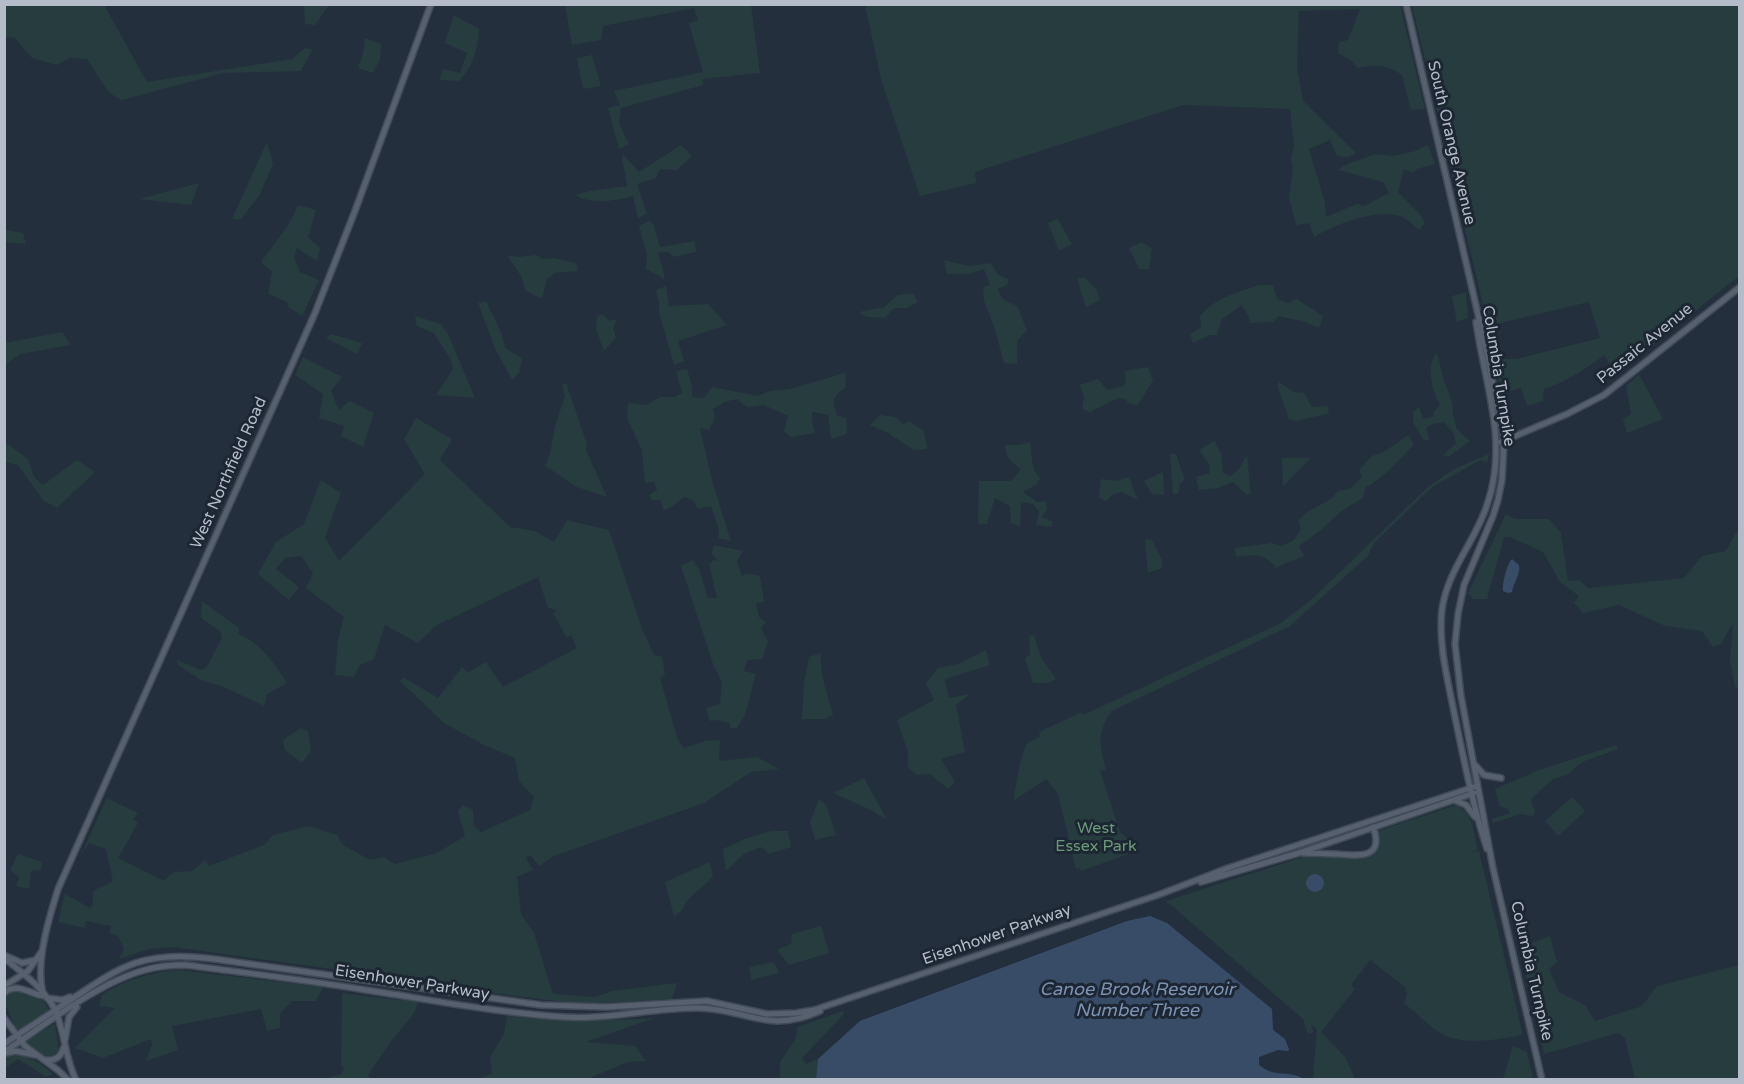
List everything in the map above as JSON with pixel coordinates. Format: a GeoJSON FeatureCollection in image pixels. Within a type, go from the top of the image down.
{"type":"FeatureCollection","features":[{"type":"Feature","properties":{"kind":"main road","name":"West Northfield Road"},"geometry":{"type":"LineString","coordinates":[[43,950],[58,889],[323,295],[431,4]]}},
{"type":"Feature","properties":{"kind":"main road","name":"South Orange Avenue"},"geometry":{"type":"LineString","coordinates":[[1406,4],[1471,287]]}},
{"type":"Feature","properties":{"kind":"main road","name":"Columbia Turnpike"},"geometry":{"type":"LineString","coordinates":[[1471,287],[1480,351],[1501,442],[1502,480],[1495,508],[1464,585],[1456,628],[1456,660],[1472,761],[1478,824],[1493,868]]}},
{"type":"Feature","properties":{"kind":"main road","name":"Passaic Avenue"},"geometry":{"type":"LineString","coordinates":[[1501,442],[1558,419],[1604,395],[1740,287]]}},
{"type":"Feature","properties":{"kind":"main road","name":"Columbia Turnpike"},"geometry":{"type":"LineString","coordinates":[[1501,442],[1496,473],[1486,508],[1450,577],[1442,609],[1442,646],[1468,774],[1493,868],[1542,1080]]}},
{"type":"Feature","properties":{"kind":"main road"},"geometry":{"type":"LineString","coordinates":[[1472,761],[1484,775],[1501,778]]}},
{"type":"Feature","properties":{"kind":"main road"},"geometry":{"type":"LineString","coordinates":[[1459,792],[1465,786],[1468,774]]}},
{"type":"Feature","properties":{"kind":"main road","name":"Eisenhower Parkway"},"geometry":{"type":"LineString","coordinates":[[4,1044],[108,984],[155,967],[186,965],[500,1010],[567,1017],[604,1017],[699,1008],[783,1022],[808,1016],[1228,868],[1459,792],[1474,790]]}},
{"type":"Feature","properties":{"kind":"main road","name":"Eisenhower Parkway"},"geometry":{"type":"LineString","coordinates":[[1167,891],[1299,853],[1454,800],[1474,790]]}},
{"type":"Feature","properties":{"kind":"main road"},"geometry":{"type":"LineString","coordinates":[[1454,800],[1466,806],[1478,824]]}},
{"type":"Feature","properties":{"kind":"main road"},"geometry":{"type":"LineString","coordinates":[[1299,853],[1365,855],[1375,846],[1377,839],[1370,821]]}},
{"type":"Feature","properties":{"kind":"main road"},"geometry":{"type":"LineString","coordinates":[[4,987],[23,974],[38,959],[43,950]]}},
{"type":"Feature","properties":{"kind":"main road"},"geometry":{"type":"LineString","coordinates":[[43,950],[40,977],[45,996]]}},
{"type":"Feature","properties":{"kind":"main road","name":"Eisenhower Parkway"},"geometry":{"type":"LineString","coordinates":[[4,1052],[56,1014],[77,995],[128,965],[154,957],[188,955],[541,1005],[606,1007],[707,1001],[767,1014],[781,1014],[835,1005]]}},
{"type":"Feature","properties":{"kind":"main road"},"geometry":{"type":"LineString","coordinates":[[4,957],[22,963],[38,959]]}},
{"type":"Feature","properties":{"kind":"main road"},"geometry":{"type":"LineString","coordinates":[[4,957],[45,996],[56,1014],[76,1080]]}},
{"type":"Feature","properties":{"kind":"main road"},"geometry":{"type":"LineString","coordinates":[[4,993],[16,987],[62,1000],[77,995]]}},
{"type":"Feature","properties":{"kind":"main road"},"geometry":{"type":"LineString","coordinates":[[44,1060],[56,1059],[62,1053],[69,1017],[82,1001]]}},
{"type":"Feature","properties":{"kind":"main road"},"geometry":{"type":"LineString","coordinates":[[4,1018],[16,1036],[36,1056]]}},
{"type":"Feature","properties":{"kind":"main road"},"geometry":{"type":"LineString","coordinates":[[4,1052],[16,1051],[36,1056],[68,1080]]}},
{"type":"Feature","properties":{"kind":"green space"},"geometry":{"type":"Polygon","coordinates":[[[4,5],[104,5],[147,82],[292,59],[305,48],[313,49],[301,71],[223,73],[122,100],[109,93],[87,59],[70,58],[57,65],[32,58],[15,38],[6,37],[4,5]]]}},
{"type":"Feature","properties":{"kind":"green space"},"geometry":{"type":"Polygon","coordinates":[[[302,5],[329,5],[315,25],[305,24],[304,6],[302,5]]]}},
{"type":"Feature","properties":{"kind":"green space"},"geometry":{"type":"Polygon","coordinates":[[[565,5],[751,5],[760,73],[703,79],[703,85],[621,108],[619,123],[629,144],[619,149],[608,108],[620,105],[614,91],[703,72],[689,23],[698,20],[694,8],[603,26],[601,40],[572,45],[565,5]]]}},
{"type":"Feature","properties":{"kind":"green space"},"geometry":{"type":"Polygon","coordinates":[[[865,5],[1400,5],[1425,109],[1411,110],[1402,75],[1396,71],[1380,66],[1357,68],[1352,61],[1338,53],[1339,42],[1348,40],[1360,9],[1299,11],[1297,68],[1303,101],[1356,153],[1348,157],[1337,156],[1330,140],[1309,149],[1325,203],[1326,217],[1357,204],[1364,206],[1389,193],[1383,182],[1338,170],[1343,166],[1375,154],[1392,156],[1412,152],[1428,145],[1435,164],[1417,169],[1413,173],[1404,169],[1398,192],[1420,214],[1425,223],[1419,230],[1403,217],[1380,214],[1344,223],[1314,237],[1309,223],[1296,225],[1289,198],[1294,145],[1290,109],[1183,105],[975,172],[976,183],[920,196],[881,79],[865,5]]]}},
{"type":"Feature","properties":{"kind":"green space"},"geometry":{"type":"Polygon","coordinates":[[[1412,5],[1739,5],[1739,276],[1616,374],[1604,355],[1575,375],[1544,389],[1543,401],[1527,406],[1521,388],[1501,393],[1493,359],[1516,359],[1600,338],[1589,302],[1488,326],[1412,5]]]}},
{"type":"Feature","properties":{"kind":"green space"},"geometry":{"type":"Polygon","coordinates":[[[454,15],[479,29],[476,51],[468,69],[459,81],[439,80],[443,69],[460,73],[467,53],[445,43],[454,15]]]}},
{"type":"Feature","properties":{"kind":"green space"},"geometry":{"type":"Polygon","coordinates":[[[365,38],[381,44],[380,59],[373,73],[358,68],[365,38]]]}},
{"type":"Feature","properties":{"kind":"green space"},"geometry":{"type":"Polygon","coordinates":[[[592,55],[601,86],[583,89],[577,58],[592,55]]]}},
{"type":"Feature","properties":{"kind":"green space"},"geometry":{"type":"Polygon","coordinates":[[[267,142],[273,164],[259,196],[241,219],[232,219],[267,142]]]}},
{"type":"Feature","properties":{"kind":"green space"},"geometry":{"type":"Polygon","coordinates":[[[681,145],[692,156],[677,170],[660,169],[656,178],[637,184],[647,214],[638,218],[633,196],[611,201],[596,201],[575,195],[627,186],[622,157],[624,155],[639,172],[681,145]]]}},
{"type":"Feature","properties":{"kind":"green space"},"geometry":{"type":"Polygon","coordinates":[[[199,183],[191,205],[139,199],[199,183]]]}},
{"type":"Feature","properties":{"kind":"green space"},"geometry":{"type":"Polygon","coordinates":[[[298,205],[316,210],[308,237],[320,248],[317,261],[297,248],[294,258],[300,272],[319,280],[302,316],[289,308],[287,302],[268,294],[272,272],[261,262],[289,224],[298,205]]]}},
{"type":"Feature","properties":{"kind":"green space"},"geometry":{"type":"Polygon","coordinates":[[[1058,219],[1072,244],[1059,251],[1048,223],[1058,219]]]}},
{"type":"Feature","properties":{"kind":"green space"},"geometry":{"type":"Polygon","coordinates":[[[649,221],[653,224],[660,247],[695,241],[696,252],[673,257],[669,252],[658,252],[665,279],[646,269],[647,254],[639,226],[649,221]]]}},
{"type":"Feature","properties":{"kind":"green space"},"geometry":{"type":"Polygon","coordinates":[[[5,230],[23,233],[26,244],[5,242],[5,230]]]}},
{"type":"Feature","properties":{"kind":"green space"},"geometry":{"type":"Polygon","coordinates":[[[1141,242],[1152,248],[1149,269],[1139,269],[1129,248],[1141,242]]]}},
{"type":"Feature","properties":{"kind":"green space"},"geometry":{"type":"Polygon","coordinates":[[[507,255],[518,257],[536,255],[543,259],[554,258],[576,263],[578,271],[555,273],[547,279],[542,299],[526,291],[521,276],[507,255]]]}},
{"type":"Feature","properties":{"kind":"green space"},"geometry":{"type":"Polygon","coordinates":[[[944,260],[969,266],[991,263],[998,275],[1009,279],[1007,285],[997,289],[1004,300],[1017,306],[1027,330],[1017,341],[1017,364],[1004,363],[994,326],[984,301],[983,287],[990,285],[984,269],[968,274],[947,274],[944,260]]]}},
{"type":"Feature","properties":{"kind":"green space"},"geometry":{"type":"Polygon","coordinates":[[[1084,277],[1097,290],[1100,300],[1086,307],[1077,279],[1084,277]]]}},
{"type":"Feature","properties":{"kind":"green space"},"geometry":{"type":"Polygon","coordinates":[[[1259,285],[1273,285],[1277,299],[1288,303],[1297,299],[1323,316],[1319,328],[1302,321],[1278,316],[1274,322],[1250,323],[1242,305],[1222,319],[1217,335],[1210,335],[1193,343],[1190,334],[1201,327],[1200,317],[1211,305],[1259,285]]]}},
{"type":"Feature","properties":{"kind":"green space"},"geometry":{"type":"Polygon","coordinates":[[[666,286],[669,306],[708,304],[727,325],[678,341],[684,361],[674,365],[659,312],[656,290],[666,286]]]}},
{"type":"Feature","properties":{"kind":"green space"},"geometry":{"type":"Polygon","coordinates":[[[1466,292],[1468,318],[1457,322],[1452,296],[1466,292]]]}},
{"type":"Feature","properties":{"kind":"green space"},"geometry":{"type":"Polygon","coordinates":[[[913,293],[918,302],[907,308],[894,308],[885,318],[866,317],[859,312],[885,307],[897,295],[913,293]]]}},
{"type":"Feature","properties":{"kind":"green space"},"geometry":{"type":"Polygon","coordinates":[[[486,301],[502,335],[505,348],[522,358],[519,373],[512,380],[495,348],[478,303],[486,301]]]}},
{"type":"Feature","properties":{"kind":"green space"},"geometry":{"type":"Polygon","coordinates":[[[603,314],[609,321],[617,319],[613,329],[616,338],[604,351],[596,329],[597,317],[603,314]]]}},
{"type":"Feature","properties":{"kind":"green space"},"geometry":{"type":"Polygon","coordinates":[[[415,316],[441,324],[448,334],[475,398],[436,395],[453,369],[451,360],[434,333],[417,326],[415,316]]]}},
{"type":"Feature","properties":{"kind":"green space"},"geometry":{"type":"Polygon","coordinates":[[[62,332],[71,345],[20,354],[5,365],[5,343],[62,332]]]}},
{"type":"Feature","properties":{"kind":"green space"},"geometry":{"type":"Polygon","coordinates":[[[331,334],[362,343],[357,354],[326,338],[331,334]]]}},
{"type":"Feature","properties":{"kind":"green space"},"geometry":{"type":"Polygon","coordinates":[[[1437,353],[1452,402],[1457,429],[1470,441],[1448,457],[1443,455],[1456,443],[1453,433],[1444,422],[1426,428],[1430,439],[1424,441],[1413,422],[1413,412],[1419,407],[1423,419],[1433,417],[1434,411],[1440,405],[1433,386],[1431,371],[1433,358],[1437,353]]]}},
{"type":"Feature","properties":{"kind":"green space"},"geometry":{"type":"Polygon","coordinates":[[[303,357],[342,377],[331,391],[339,410],[350,401],[374,413],[363,447],[341,436],[344,426],[319,418],[323,394],[295,375],[303,357]]]}},
{"type":"Feature","properties":{"kind":"green space"},"geometry":{"type":"Polygon","coordinates":[[[1148,367],[1153,380],[1138,405],[1118,398],[1090,412],[1082,409],[1084,397],[1080,385],[1098,379],[1107,390],[1124,386],[1126,379],[1124,371],[1148,367]]]}},
{"type":"Feature","properties":{"kind":"green space"},"geometry":{"type":"Polygon","coordinates":[[[687,369],[692,386],[692,397],[704,398],[712,387],[758,396],[845,373],[846,387],[836,396],[834,402],[837,415],[846,418],[847,434],[831,439],[828,415],[812,412],[815,433],[791,437],[784,431],[788,416],[764,405],[747,407],[737,399],[724,402],[713,409],[715,418],[709,430],[700,428],[712,481],[731,541],[718,538],[719,530],[711,506],[698,509],[694,501],[685,497],[664,510],[660,500],[651,500],[649,495],[657,490],[654,482],[645,483],[642,450],[627,418],[628,403],[646,405],[660,397],[675,397],[682,393],[676,371],[687,369]]]}},
{"type":"Feature","properties":{"kind":"green space"},"geometry":{"type":"Polygon","coordinates":[[[1639,374],[1663,419],[1627,433],[1623,419],[1631,414],[1626,386],[1639,374]]]}},
{"type":"Feature","properties":{"kind":"green space"},"geometry":{"type":"Polygon","coordinates":[[[1279,382],[1294,392],[1304,393],[1312,407],[1328,406],[1329,413],[1297,421],[1289,419],[1277,386],[1279,382]]]}},
{"type":"Feature","properties":{"kind":"green space"},"geometry":{"type":"Polygon","coordinates":[[[566,383],[587,444],[586,450],[607,497],[577,487],[545,466],[565,396],[562,385],[566,383]]]}},
{"type":"Feature","properties":{"kind":"green space"},"geometry":{"type":"Polygon","coordinates":[[[880,415],[896,417],[903,424],[909,421],[924,431],[927,449],[914,450],[888,433],[870,425],[880,415]]]}},
{"type":"Feature","properties":{"kind":"green space"},"geometry":{"type":"Polygon","coordinates":[[[416,418],[452,439],[440,460],[510,527],[535,531],[554,542],[567,520],[609,530],[641,626],[654,655],[662,657],[665,675],[660,678],[678,740],[684,748],[705,741],[720,740],[719,761],[757,757],[779,769],[751,772],[704,803],[554,856],[539,866],[530,855],[526,858],[533,870],[517,877],[521,914],[534,933],[553,994],[595,997],[612,991],[677,983],[672,999],[580,1004],[173,947],[149,949],[119,959],[124,949],[118,936],[110,933],[111,926],[86,921],[85,928],[58,922],[65,894],[90,908],[93,904],[93,891],[113,881],[106,849],[89,843],[81,855],[107,798],[138,813],[133,819],[138,823],[118,858],[164,881],[174,872],[192,871],[205,860],[209,866],[264,845],[273,835],[309,826],[337,835],[343,845],[370,860],[384,857],[395,864],[437,853],[465,836],[458,811],[463,805],[473,810],[474,826],[481,832],[530,810],[534,797],[519,781],[515,758],[484,745],[444,723],[400,681],[403,677],[438,698],[462,667],[468,672],[486,662],[503,687],[577,648],[571,635],[566,637],[553,613],[557,610],[548,608],[538,577],[437,625],[418,643],[385,625],[374,659],[360,665],[354,677],[335,675],[338,640],[344,617],[306,588],[313,573],[301,556],[285,558],[276,569],[299,587],[289,600],[258,574],[276,542],[304,524],[321,480],[341,493],[325,537],[339,561],[425,474],[404,439],[416,418]]]}},
{"type":"Feature","properties":{"kind":"green space"},"geometry":{"type":"Polygon","coordinates":[[[1408,435],[1414,444],[1385,474],[1366,487],[1363,498],[1340,512],[1299,546],[1304,556],[1276,568],[1263,557],[1248,555],[1236,557],[1235,548],[1271,543],[1281,546],[1294,540],[1301,529],[1298,521],[1307,512],[1331,499],[1338,491],[1350,489],[1362,477],[1359,470],[1372,456],[1384,452],[1408,435]]]}},
{"type":"Feature","properties":{"kind":"green space"},"geometry":{"type":"Polygon","coordinates":[[[1214,441],[1221,453],[1223,473],[1230,476],[1238,470],[1247,455],[1251,494],[1247,495],[1233,482],[1218,488],[1199,490],[1196,477],[1210,473],[1209,464],[1199,450],[1214,441]]]}},
{"type":"Feature","properties":{"kind":"green space"},"geometry":{"type":"Polygon","coordinates":[[[1030,442],[1033,466],[1040,478],[1036,485],[1023,492],[1037,502],[1046,501],[1047,509],[1042,517],[1053,522],[1051,527],[1036,525],[1039,511],[1033,504],[1021,502],[1020,527],[1011,523],[1010,506],[995,498],[987,524],[978,524],[979,481],[1011,481],[1021,469],[1006,453],[1005,445],[1030,442]]]}},
{"type":"Feature","properties":{"kind":"green space"},"geometry":{"type":"Polygon","coordinates":[[[8,444],[28,459],[34,477],[43,485],[77,460],[95,472],[57,508],[44,501],[18,465],[5,462],[5,446],[8,444]]]}},
{"type":"Feature","properties":{"kind":"green space"},"geometry":{"type":"Polygon","coordinates":[[[1170,454],[1176,454],[1185,480],[1180,484],[1178,494],[1173,494],[1170,454]]]}},
{"type":"Feature","properties":{"kind":"green space","name":"West Essex Park"},"geometry":{"type":"Polygon","coordinates":[[[1489,454],[1487,463],[1481,460],[1432,487],[1374,543],[1368,556],[1290,626],[1112,711],[1101,733],[1106,769],[1100,771],[1120,832],[1140,850],[1081,871],[1080,867],[1076,869],[1058,794],[1046,779],[1013,801],[1021,759],[1027,743],[1040,737],[1039,732],[1082,712],[1083,715],[1281,623],[1312,599],[1429,486],[1456,468],[1489,454]]]}},
{"type":"Feature","properties":{"kind":"green space"},"geometry":{"type":"Polygon","coordinates":[[[1282,458],[1311,458],[1283,486],[1282,458]]]}},
{"type":"Feature","properties":{"kind":"green space"},"geometry":{"type":"Polygon","coordinates":[[[1163,472],[1164,495],[1152,494],[1144,481],[1163,472]]]}},
{"type":"Feature","properties":{"kind":"green space"},"geometry":{"type":"Polygon","coordinates":[[[1129,477],[1138,500],[1122,492],[1112,495],[1106,501],[1099,498],[1101,479],[1116,481],[1129,477]]]}},
{"type":"Feature","properties":{"kind":"green space"},"geometry":{"type":"Polygon","coordinates":[[[1506,514],[1515,519],[1549,519],[1561,533],[1568,581],[1579,580],[1588,588],[1684,578],[1702,556],[1726,551],[1736,533],[1739,532],[1739,688],[1735,687],[1730,661],[1733,623],[1721,644],[1713,647],[1702,631],[1665,626],[1619,605],[1583,613],[1574,603],[1579,596],[1560,582],[1543,552],[1510,537],[1504,537],[1487,599],[1473,599],[1468,593],[1506,514]]]}},
{"type":"Feature","properties":{"kind":"green space"},"geometry":{"type":"Polygon","coordinates":[[[1145,539],[1152,540],[1162,560],[1162,568],[1148,573],[1145,539]]]}},
{"type":"Feature","properties":{"kind":"green space"},"geometry":{"type":"Polygon","coordinates":[[[714,545],[743,551],[737,561],[742,576],[746,573],[760,576],[764,601],[756,604],[759,617],[766,622],[761,628],[768,642],[762,659],[747,660],[744,671],[756,674],[745,715],[737,728],[730,728],[730,723],[710,721],[706,708],[720,704],[722,682],[713,664],[681,566],[693,560],[699,569],[708,598],[717,598],[709,565],[713,560],[718,561],[711,553],[714,545]]]}},
{"type":"Feature","properties":{"kind":"green space"},"geometry":{"type":"Polygon","coordinates":[[[202,601],[239,628],[238,634],[260,648],[287,683],[267,694],[264,706],[224,687],[201,680],[178,665],[177,660],[200,670],[206,668],[222,638],[220,631],[201,618],[202,601]]]}},
{"type":"Feature","properties":{"kind":"green space"},"geometry":{"type":"Polygon","coordinates":[[[1029,635],[1034,636],[1042,659],[1056,679],[1048,683],[1033,683],[1025,659],[1030,654],[1029,635]]]}},
{"type":"Feature","properties":{"kind":"green space"},"geometry":{"type":"Polygon","coordinates":[[[986,650],[990,665],[945,679],[949,698],[970,694],[956,705],[965,752],[941,759],[955,782],[948,789],[930,774],[916,775],[908,767],[908,752],[897,720],[934,700],[926,683],[938,668],[958,664],[986,650]]]}},
{"type":"Feature","properties":{"kind":"green space"},"geometry":{"type":"Polygon","coordinates":[[[821,653],[823,677],[833,715],[824,719],[802,719],[804,683],[809,657],[821,653]]]}},
{"type":"Feature","properties":{"kind":"green space"},"geometry":{"type":"Polygon","coordinates":[[[301,728],[308,731],[311,751],[302,763],[285,750],[283,740],[301,728]]]}},
{"type":"Feature","properties":{"kind":"green space"},"geometry":{"type":"Polygon","coordinates":[[[1616,745],[1618,749],[1582,762],[1567,775],[1553,779],[1531,799],[1535,809],[1533,816],[1520,814],[1493,823],[1492,819],[1510,813],[1507,808],[1500,807],[1495,789],[1539,770],[1616,745]]]}},
{"type":"Feature","properties":{"kind":"green space"},"geometry":{"type":"Polygon","coordinates":[[[864,778],[887,820],[833,793],[864,778]]]}},
{"type":"Feature","properties":{"kind":"green space"},"geometry":{"type":"Polygon","coordinates":[[[1572,797],[1585,811],[1558,836],[1545,821],[1572,797]]]}},
{"type":"Feature","properties":{"kind":"green space"},"geometry":{"type":"Polygon","coordinates":[[[819,799],[826,805],[836,835],[815,840],[810,822],[819,799]]]}},
{"type":"Feature","properties":{"kind":"green space"},"geometry":{"type":"Polygon","coordinates":[[[1456,805],[1466,813],[1474,831],[1478,850],[1469,853],[1479,851],[1523,1035],[1473,1041],[1444,1035],[1404,1003],[1407,995],[1405,987],[1370,960],[1351,985],[1355,989],[1321,1032],[1345,1057],[1355,1079],[1313,1079],[1317,1029],[1311,1025],[1314,1032],[1308,1034],[1303,1019],[1166,901],[1303,857],[1361,858],[1375,850],[1378,831],[1456,805]]]}},
{"type":"Feature","properties":{"kind":"green space"},"geometry":{"type":"Polygon","coordinates":[[[771,831],[788,831],[791,847],[769,854],[762,847],[744,854],[726,871],[723,849],[747,838],[771,831]]]}},
{"type":"Feature","properties":{"kind":"green space"},"geometry":{"type":"Polygon","coordinates":[[[18,854],[42,862],[41,870],[31,871],[29,889],[16,886],[19,877],[10,870],[18,854]]]}},
{"type":"Feature","properties":{"kind":"green space"},"geometry":{"type":"Polygon","coordinates":[[[710,862],[713,876],[688,900],[682,911],[674,916],[665,882],[710,862]]]}},
{"type":"Feature","properties":{"kind":"green space"},"geometry":{"type":"Polygon","coordinates":[[[821,926],[829,953],[789,965],[777,950],[791,944],[792,934],[821,926]]]}},
{"type":"Feature","properties":{"kind":"green space"},"geometry":{"type":"Polygon","coordinates":[[[1550,936],[1557,962],[1549,969],[1559,992],[1585,1005],[1595,1021],[1642,1006],[1657,986],[1739,965],[1739,1079],[1635,1079],[1625,1038],[1618,1033],[1544,1054],[1524,966],[1528,957],[1528,944],[1550,936]]]}},
{"type":"Feature","properties":{"kind":"green space"},"geometry":{"type":"Polygon","coordinates":[[[774,962],[779,973],[751,980],[749,967],[774,962]]]}},
{"type":"Feature","properties":{"kind":"green space"},"geometry":{"type":"Polygon","coordinates":[[[178,970],[323,987],[316,1001],[292,1001],[280,1013],[280,1028],[267,1031],[261,1009],[172,1026],[178,1050],[146,1061],[152,1045],[151,1039],[103,1058],[75,1048],[115,1008],[99,1006],[102,995],[138,978],[178,970]]]}},
{"type":"Feature","properties":{"kind":"green space"},"geometry":{"type":"Polygon","coordinates":[[[15,989],[43,1000],[49,1011],[17,1031],[5,1004],[6,995],[15,989]]]}},
{"type":"Feature","properties":{"kind":"green space"},"geometry":{"type":"Polygon","coordinates":[[[342,993],[419,1001],[413,1015],[392,1040],[368,1075],[370,1079],[319,1080],[342,1074],[344,1067],[341,1066],[342,993]]]}},
{"type":"Feature","properties":{"kind":"green space"},"geometry":{"type":"Polygon","coordinates":[[[843,1011],[844,1014],[802,1058],[806,1064],[818,1059],[816,1079],[780,1080],[780,1062],[796,1038],[797,1027],[843,1011]]]}},
{"type":"Feature","properties":{"kind":"green space"},"geometry":{"type":"Polygon","coordinates":[[[507,1016],[581,1020],[654,1018],[586,1042],[635,1046],[646,1061],[628,1062],[587,1079],[477,1079],[492,1074],[490,1057],[504,1034],[507,1016]]]}},
{"type":"Feature","properties":{"kind":"green space"},"geometry":{"type":"Polygon","coordinates":[[[55,1023],[59,1050],[55,1056],[47,1057],[25,1042],[55,1023]]]}},
{"type":"Feature","properties":{"kind":"green space"},"geometry":{"type":"Polygon","coordinates":[[[1513,1046],[1527,1052],[1533,1079],[1503,1079],[1513,1046]]]}},
{"type":"Feature","properties":{"kind":"green space"},"geometry":{"type":"Polygon","coordinates":[[[11,1053],[34,1060],[53,1074],[46,1077],[18,1059],[5,1068],[5,1057],[11,1053]]]}},
{"type":"Feature","properties":{"kind":"water"},"geometry":{"type":"Polygon","coordinates":[[[1512,559],[1519,565],[1519,568],[1512,592],[1508,593],[1503,591],[1503,584],[1512,559]]]}},
{"type":"Feature","properties":{"kind":"water"},"geometry":{"type":"Polygon","coordinates":[[[1315,874],[1321,877],[1324,883],[1321,889],[1315,892],[1309,889],[1306,883],[1309,877],[1315,874]]]}},
{"type":"Feature","properties":{"kind":"water","name":"Canoe Brook Reservoir Number Three"},"geometry":{"type":"Polygon","coordinates":[[[1150,916],[1167,923],[1272,1009],[1273,1030],[1285,1039],[1289,1049],[1288,1051],[1278,1050],[1259,1057],[1259,1065],[1271,1072],[1304,1079],[816,1079],[818,1059],[860,1021],[1127,921],[1150,916]]]}}]}
